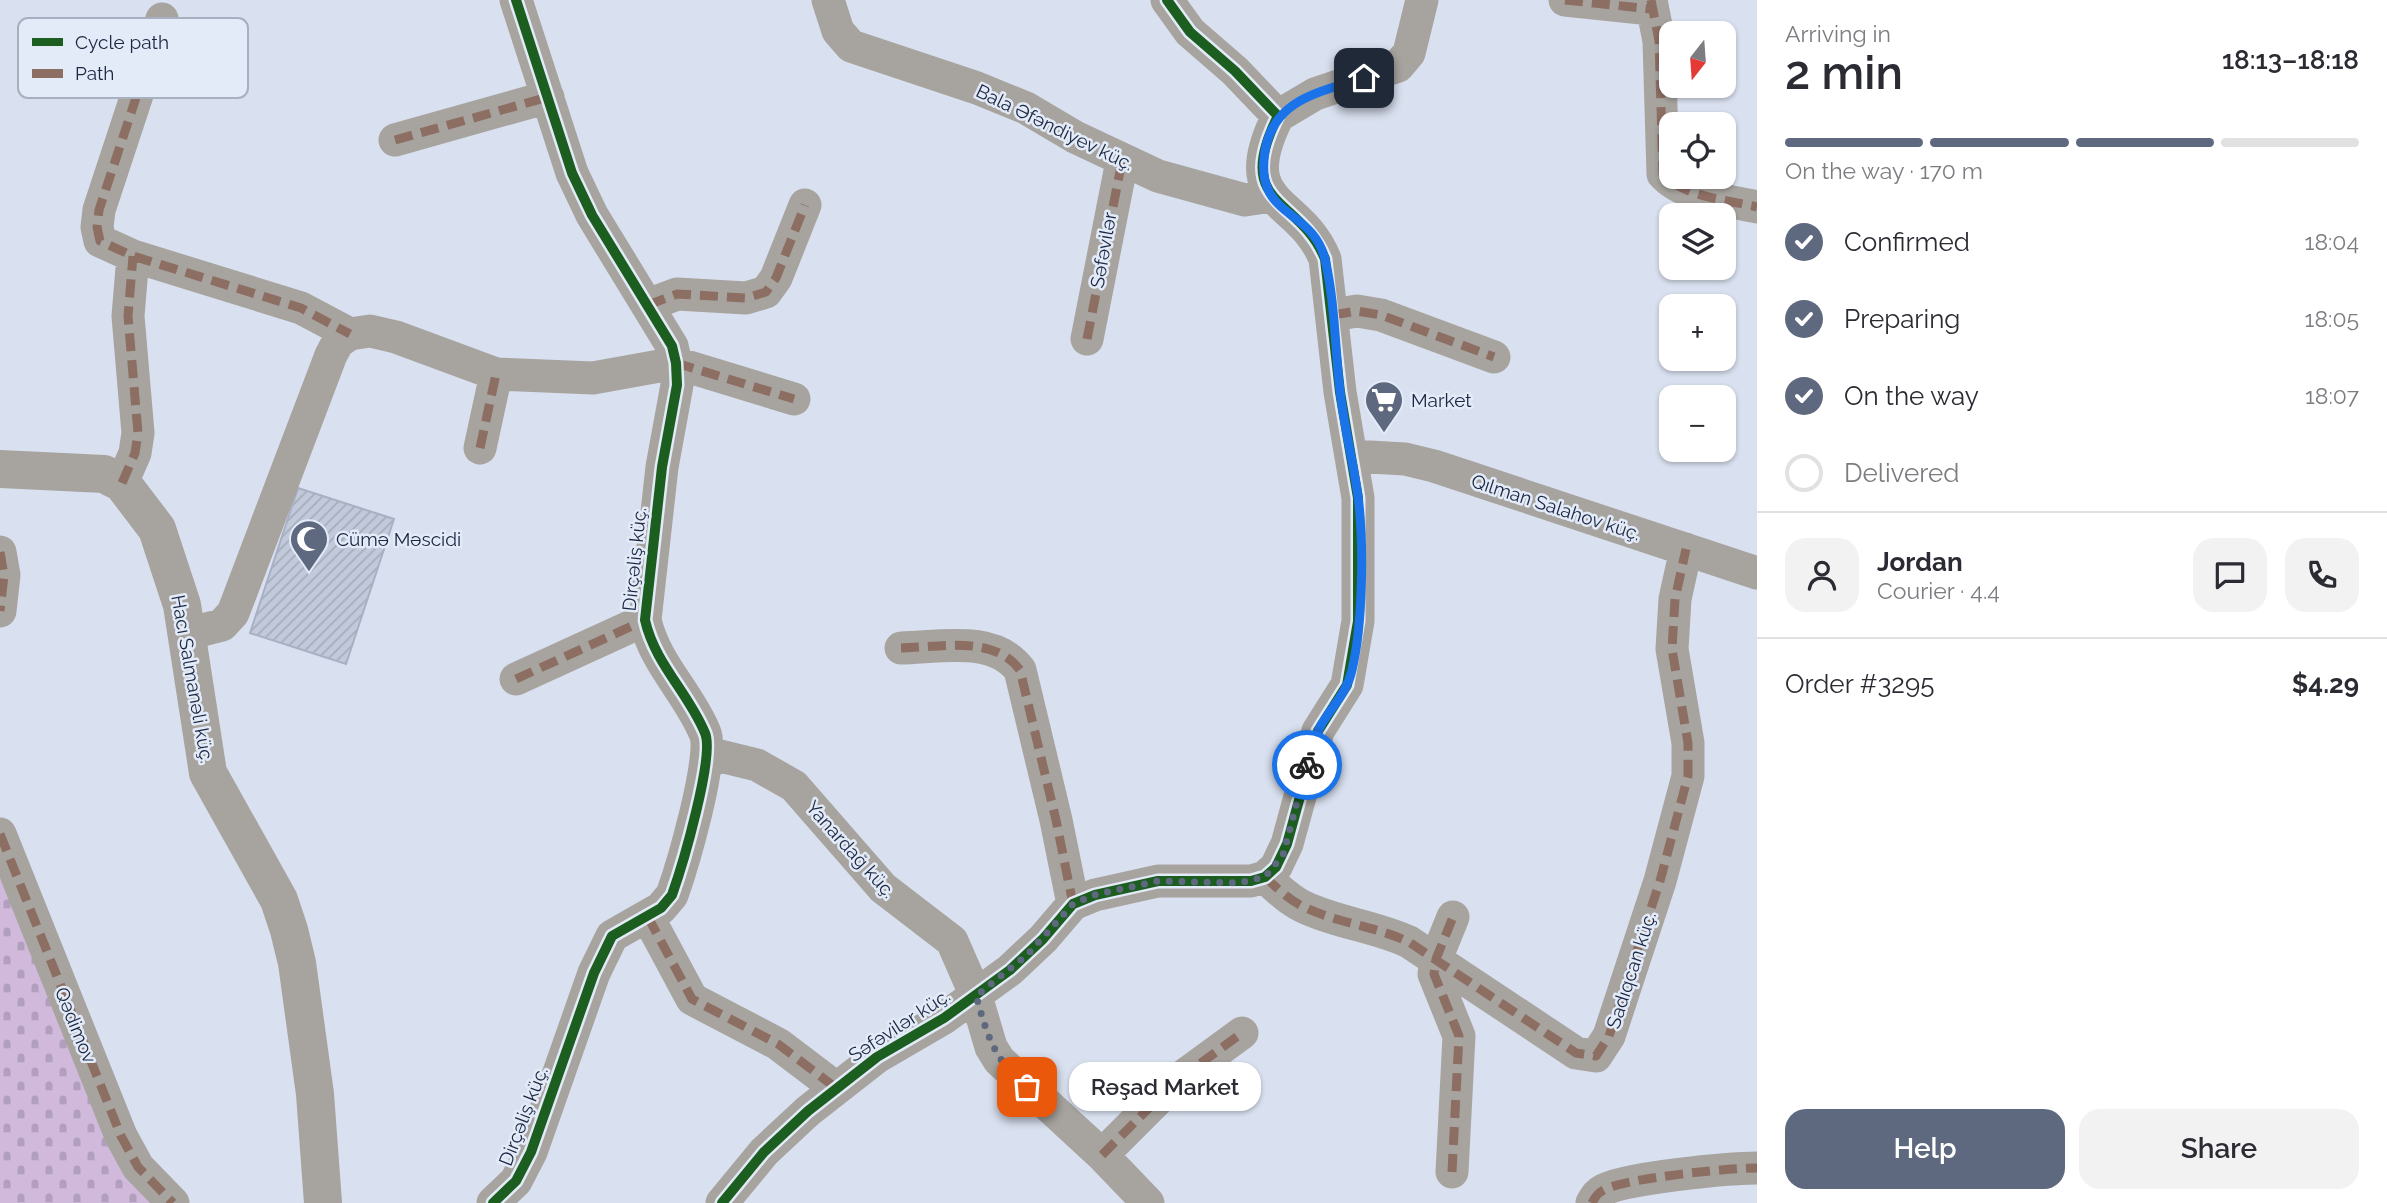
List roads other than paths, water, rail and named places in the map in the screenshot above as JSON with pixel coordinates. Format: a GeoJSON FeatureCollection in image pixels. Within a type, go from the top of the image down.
{"type":"FeatureCollection","features":[{"type":"Feature","properties":{"kind":"street","name":"Dirçəliş küç."},"geometry":{"type":"LineString","coordinates":[[493,1203],[516,1181],[531,1152],[594,973],[612,936],[648,917],[661,908],[672,895],[708,753],[705,733],[659,660],[650,642],[645,620],[662,467],[677,385],[672,346],[592,215],[572,173],[516,0]]}},
{"type":"Feature","properties":{"kind":"street","name":"Bala Əfəndiyev küç."},"geometry":{"type":"LineString","coordinates":[[828,0],[838,32],[851,46],[912,64],[1026,108],[1122,161],[1230,198],[1245,200],[1270,196]]}},
{"type":"Feature","properties":{"kind":"street"},"geometry":{"type":"LineString","coordinates":[[1167,0],[1190,32],[1235,71],[1278,116]]}},
{"type":"Feature","properties":{"kind":"street"},"geometry":{"type":"LineString","coordinates":[[1265,877],[1283,855],[1313,745],[1323,723],[1341,698],[1352,669],[1358,621],[1360,526],[1352,456],[1340,392],[1325,258],[1310,229],[1270,196],[1263,169],[1270,131],[1278,116],[1315,93],[1398,66],[1409,52],[1422,0]]}},
{"type":"Feature","properties":{"kind":"street"},"geometry":{"type":"LineString","coordinates":[[1565,0],[1651,5],[1659,41],[1663,174],[1671,184],[1757,208]]}},
{"type":"Feature","properties":{"kind":"street"},"geometry":{"type":"LineString","coordinates":[[395,139],[548,97]]}},
{"type":"Feature","properties":{"kind":"street"},"geometry":{"type":"LineString","coordinates":[[137,98],[98,219],[100,241],[133,257],[301,308],[350,334]]}},
{"type":"Feature","properties":{"kind":"street","name":"Səfəvilər"},"geometry":{"type":"LineString","coordinates":[[1087,339],[1122,161]]}},
{"type":"Feature","properties":{"kind":"street"},"geometry":{"type":"LineString","coordinates":[[648,305],[677,294],[746,298],[766,292],[776,278],[805,205]]}},
{"type":"Feature","properties":{"kind":"street"},"geometry":{"type":"LineString","coordinates":[[0,469],[104,474],[122,483],[135,453],[138,433],[128,316],[133,257]]}},
{"type":"Feature","properties":{"kind":"street"},"geometry":{"type":"LineString","coordinates":[[1333,315],[1357,311],[1381,315],[1494,357]]}},
{"type":"Feature","properties":{"kind":"street"},"geometry":{"type":"LineString","coordinates":[[187,634],[222,625],[233,613],[331,355],[338,342],[350,334],[370,331],[397,337],[496,374],[593,377],[676,363],[793,399]]}},
{"type":"Feature","properties":{"kind":"street"},"geometry":{"type":"LineString","coordinates":[[480,448],[496,374]]}},
{"type":"Feature","properties":{"kind":"street","name":"Qılman Salahov küç."},"geometry":{"type":"LineString","coordinates":[[1352,456],[1405,459],[1434,466],[1757,573]]}},
{"type":"Feature","properties":{"kind":"street","name":"Hacı Salmanəli küç."},"geometry":{"type":"LineString","coordinates":[[122,483],[157,529],[179,594],[208,773],[279,900],[294,952],[316,1094],[323,1203]]}},
{"type":"Feature","properties":{"kind":"street","name":"Sadıqcan küç."},"geometry":{"type":"LineString","coordinates":[[1265,877],[1291,900],[1307,909],[1381,929],[1436,959],[1576,1053],[1596,1056],[1602,1048],[1660,881],[1688,776],[1688,743],[1672,649],[1675,599],[1686,549]]}},
{"type":"Feature","properties":{"kind":"street"},"geometry":{"type":"LineString","coordinates":[[0,552],[5,575],[0,611]]}},
{"type":"Feature","properties":{"kind":"street"},"geometry":{"type":"LineString","coordinates":[[516,680],[645,620]]}},
{"type":"Feature","properties":{"kind":"street"},"geometry":{"type":"LineString","coordinates":[[901,648],[990,647],[1010,656],[1020,670],[1073,904]]}},
{"type":"Feature","properties":{"kind":"street","name":"Yanardağ küç."},"geometry":{"type":"LineString","coordinates":[[708,753],[757,765],[793,786],[883,888],[953,942],[976,996],[991,1046],[999,1059],[1102,1155],[1148,1203]]}},
{"type":"Feature","properties":{"kind":"street","name":"Qədimov"},"geometry":{"type":"LineString","coordinates":[[0,834],[121,1136],[138,1167],[173,1203]]}},
{"type":"Feature","properties":{"kind":"street","name":"Səfəvilər küç."},"geometry":{"type":"LineString","coordinates":[[722,1203],[764,1152],[836,1088],[877,1056],[944,1018],[976,996],[1027,955],[1073,904],[1094,895],[1158,881],[1238,883],[1265,877]]}},
{"type":"Feature","properties":{"kind":"street"},"geometry":{"type":"LineString","coordinates":[[648,917],[692,999],[769,1038],[836,1088]]}},
{"type":"Feature","properties":{"kind":"street"},"geometry":{"type":"LineString","coordinates":[[1452,1172],[1459,1036],[1434,974],[1436,959],[1453,917]]}},
{"type":"Feature","properties":{"kind":"street"},"geometry":{"type":"LineString","coordinates":[[1102,1155],[1175,1082],[1242,1033]]}},
{"type":"Feature","properties":{"kind":"street"},"geometry":{"type":"LineString","coordinates":[[1592,1203],[1603,1190],[1621,1185],[1707,1171],[1757,1168]]}},
{"type":"Feature","properties":{"kind":"place","name":"Market"},"geometry":{"type":"Point","coordinates":[1384,434]}},
{"type":"Feature","properties":{"kind":"place","name":"Cümə Məscidi"},"geometry":{"type":"Point","coordinates":[309,573]}},
{"type":"Feature","properties":{"kind":"place","name":"Rəşad Market"},"geometry":{"type":"Point","coordinates":[1027,1087]}}]}
